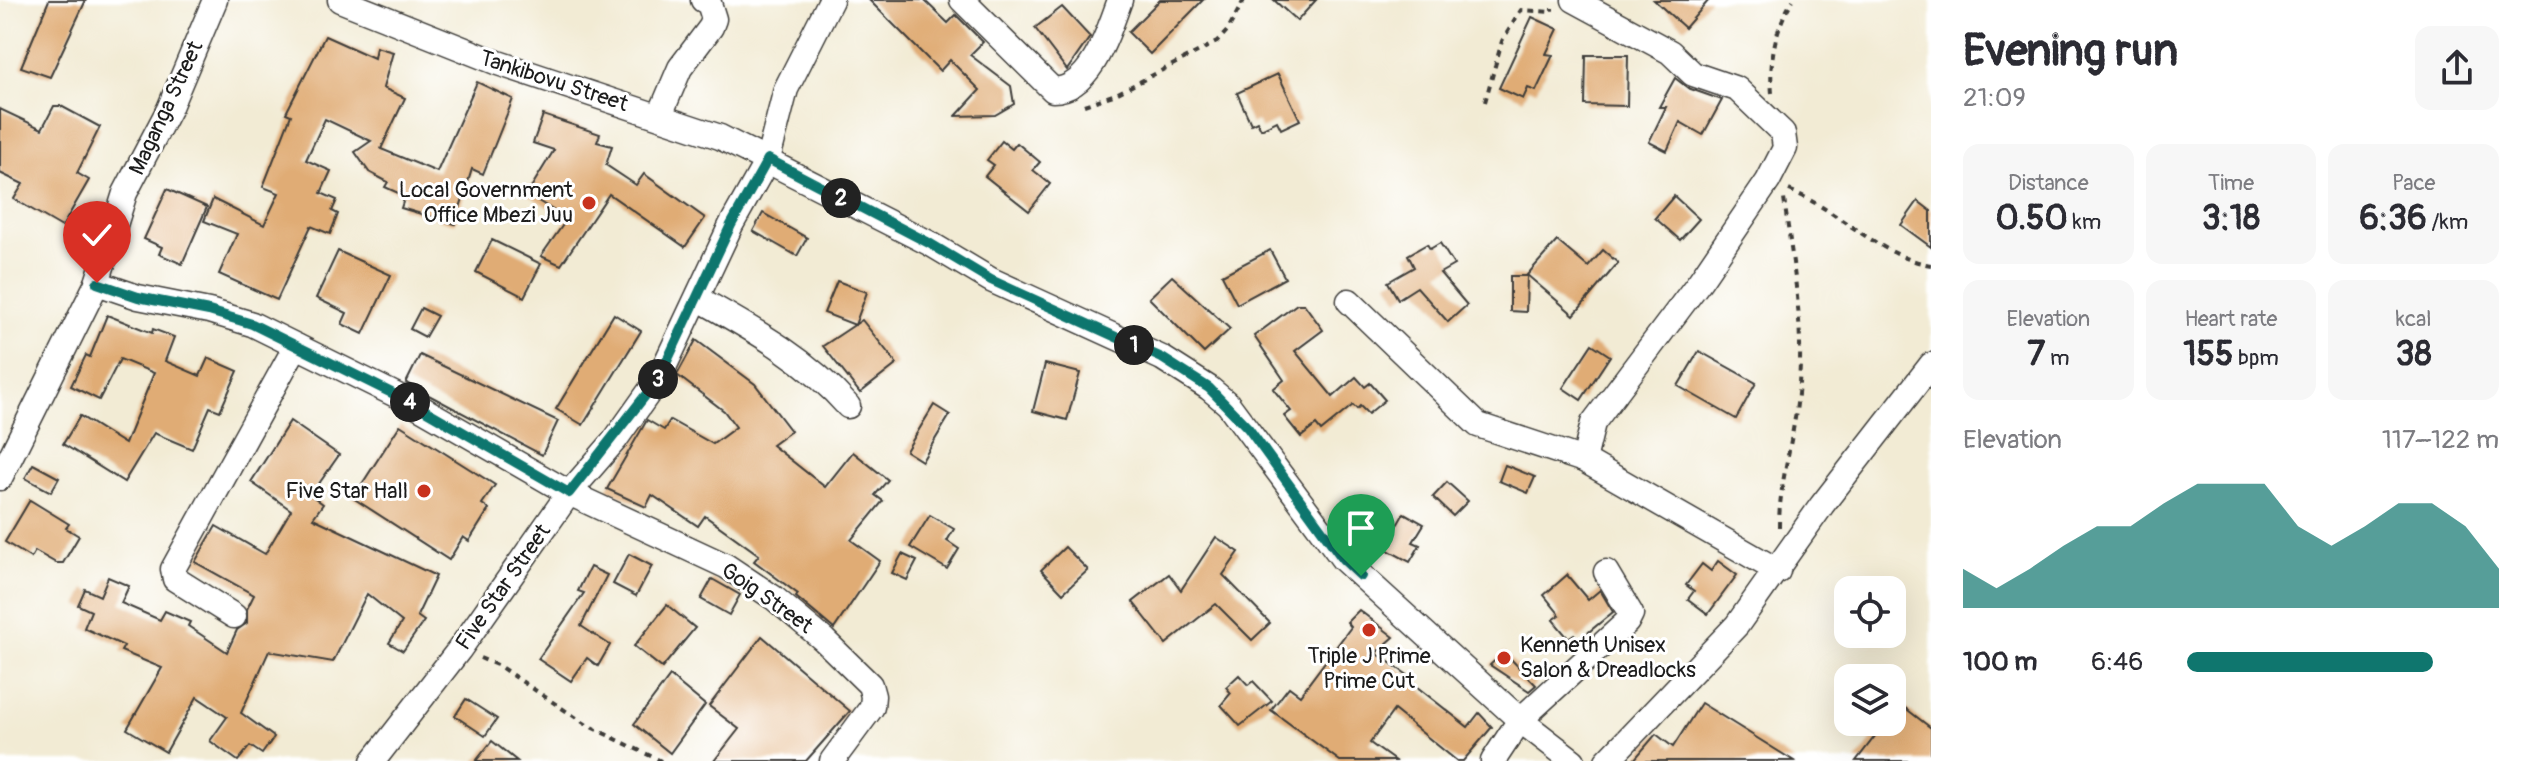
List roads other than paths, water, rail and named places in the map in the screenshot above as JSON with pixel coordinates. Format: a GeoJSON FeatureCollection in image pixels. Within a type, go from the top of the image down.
{"type":"FeatureCollection","features":[{"type":"Feature","properties":{"kind":"street","name":"Maganga Street"},"geometry":{"type":"LineString","coordinates":[[0,478],[97,283],[125,193],[169,109],[215,0]]}},
{"type":"Feature","properties":{"kind":"street","name":"Tankibovu Street"},"geometry":{"type":"LineString","coordinates":[[340,0],[498,63],[660,115],[768,159],[929,243],[991,280],[1162,358],[1209,388],[1248,428],[1343,559],[1520,720],[1573,761]]}},
{"type":"Feature","properties":{"kind":"street"},"geometry":{"type":"LineString","coordinates":[[660,115],[680,68],[714,19],[709,3],[703,0]]}},
{"type":"Feature","properties":{"kind":"street","name":"Five Star Street"},"geometry":{"type":"LineString","coordinates":[[373,761],[459,650],[569,493],[659,378],[699,299],[731,225],[768,159],[786,89],[831,0]]}},
{"type":"Feature","properties":{"kind":"street"},"geometry":{"type":"LineString","coordinates":[[962,0],[1053,90],[1062,90],[1075,82],[1096,59],[1104,47],[1120,0]]}},
{"type":"Feature","properties":{"kind":"street"},"geometry":{"type":"LineString","coordinates":[[1563,1],[1670,52],[1693,74],[1737,89],[1783,133],[1785,148],[1768,181],[1700,281],[1593,423],[1584,460]]}},
{"type":"Feature","properties":{"kind":"street","name":"Goig Street"},"geometry":{"type":"LineString","coordinates":[[97,283],[138,297],[209,311],[252,324],[416,405],[569,493],[726,566],[774,598],[824,640],[870,685],[872,707],[832,761]]}},
{"type":"Feature","properties":{"kind":"street"},"geometry":{"type":"LineString","coordinates":[[699,299],[771,340],[825,380],[848,406]]}},
{"type":"Feature","properties":{"kind":"street"},"geometry":{"type":"LineString","coordinates":[[1349,301],[1478,425],[1584,460],[1778,571]]}},
{"type":"Feature","properties":{"kind":"street"},"geometry":{"type":"LineString","coordinates":[[234,616],[187,589],[175,579],[173,569],[296,346]]}},
{"type":"Feature","properties":{"kind":"street"},"geometry":{"type":"LineString","coordinates":[[1607,761],[1737,625],[1822,505],[1931,365]]}},
{"type":"Feature","properties":{"kind":"street"},"geometry":{"type":"LineString","coordinates":[[1493,761],[1520,720],[1627,622],[1631,614],[1606,572]]}},
{"type":"Feature","properties":{"kind":"place","name":"Local Government Office Mbezi Juu"},"geometry":{"type":"Point","coordinates":[589,203]}},
{"type":"Feature","properties":{"kind":"place","name":"Five Star Hall"},"geometry":{"type":"Point","coordinates":[424,491]}},
{"type":"Feature","properties":{"kind":"place","name":"Triple J Prime Prime Cut"},"geometry":{"type":"Point","coordinates":[1369,630]}},
{"type":"Feature","properties":{"kind":"place","name":"Kenneth Unisex Salon & Dreadlocks"},"geometry":{"type":"Point","coordinates":[1504,658]}}]}
